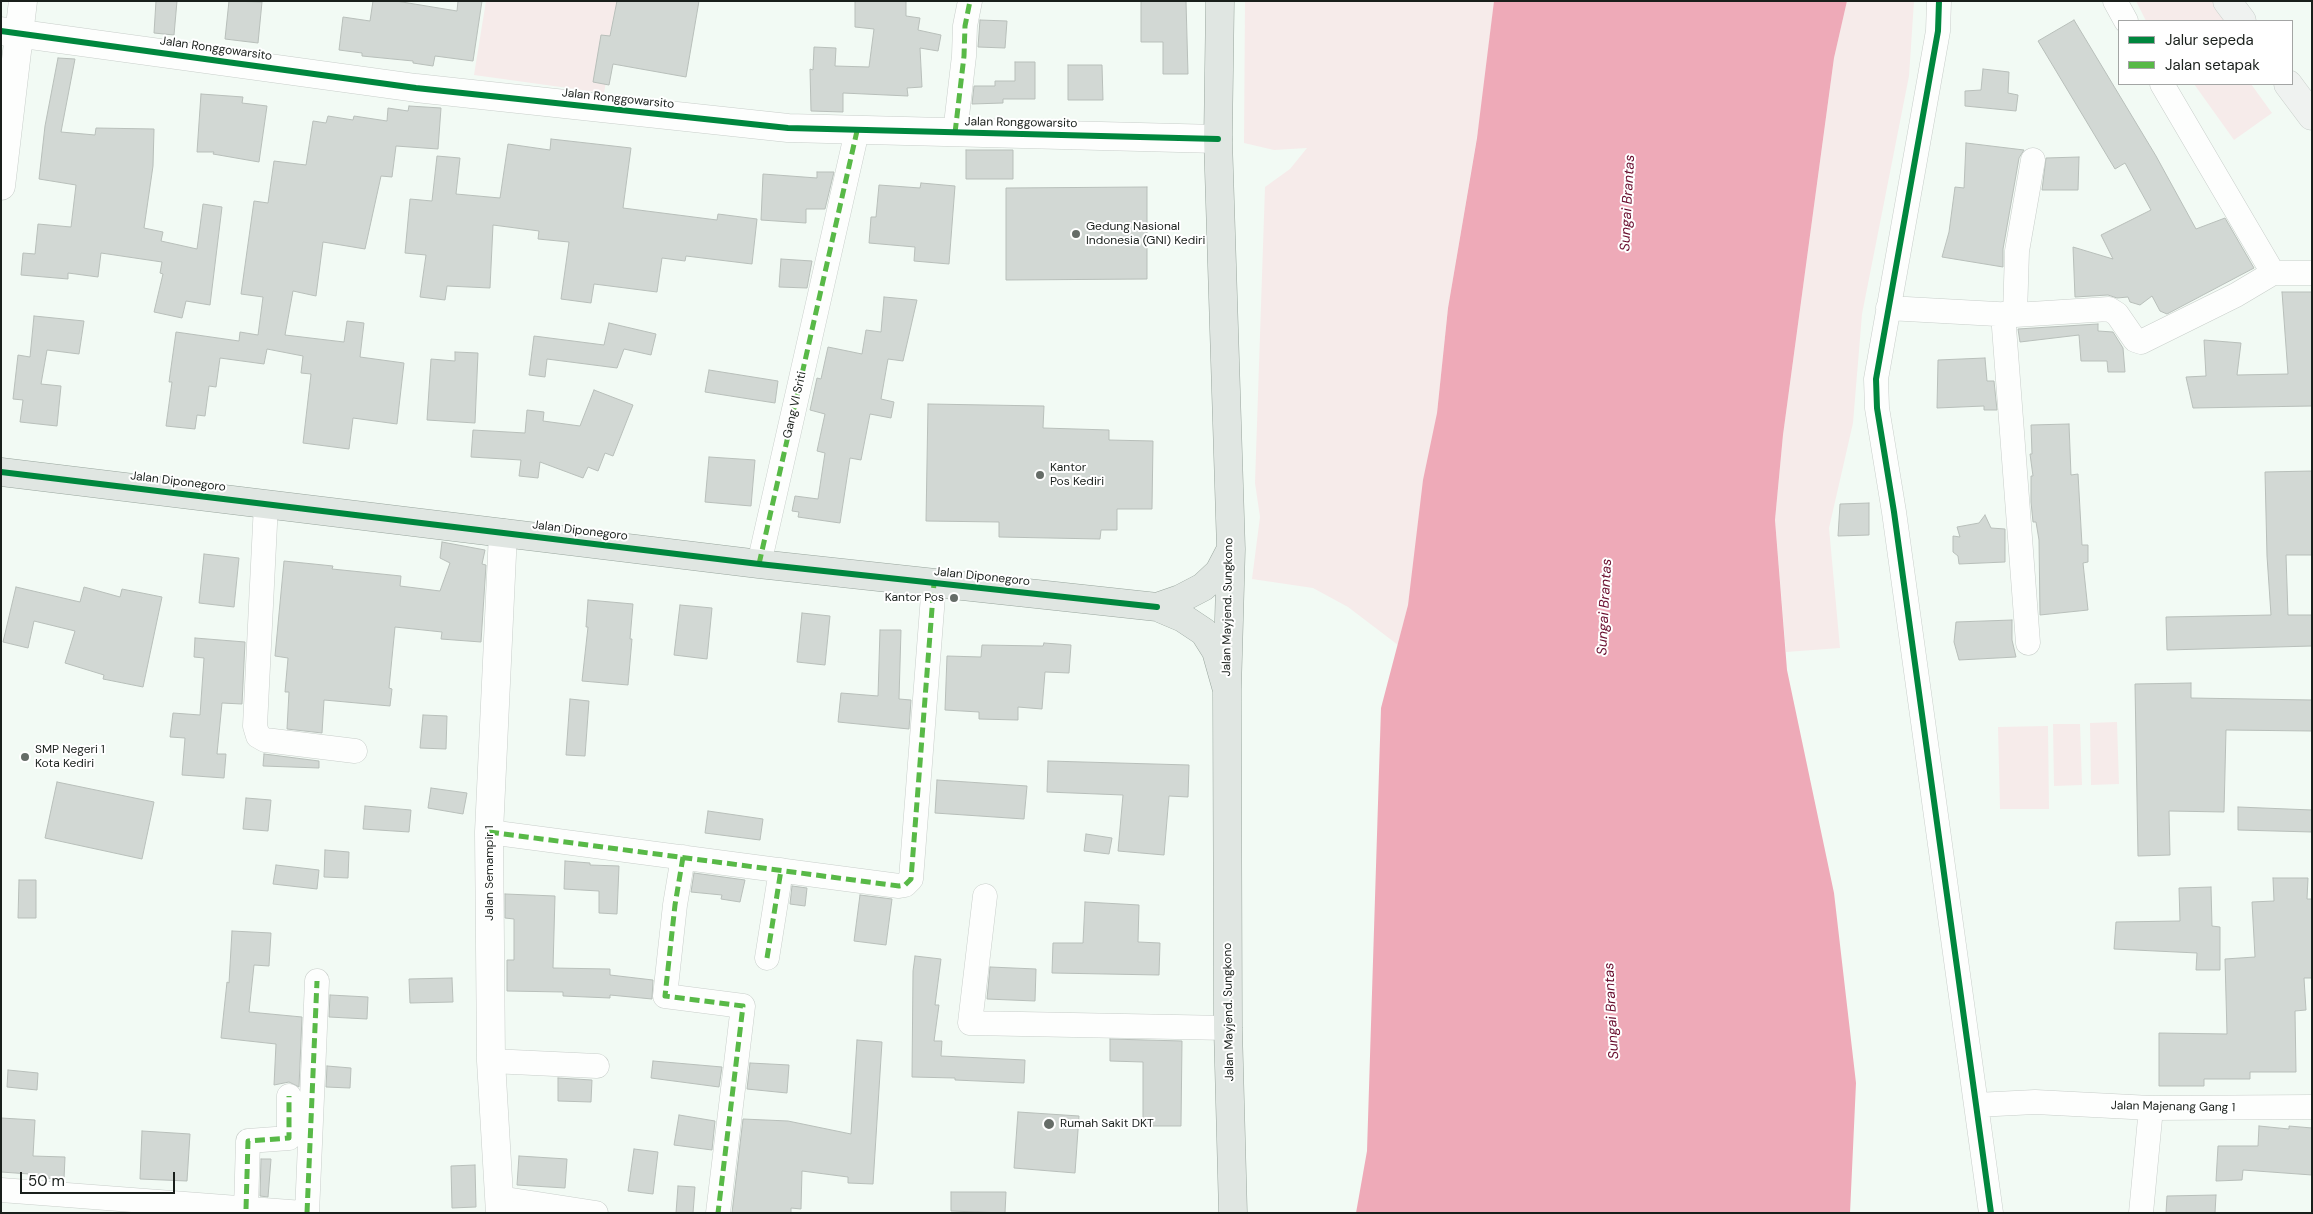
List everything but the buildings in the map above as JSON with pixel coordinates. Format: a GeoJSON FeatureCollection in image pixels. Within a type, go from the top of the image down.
{"type":"FeatureCollection","features":[{"type":"Feature","properties":{"kind":"main road","name":"Jalan Mayjend. Sungkono"},"geometry":{"type":"LineString","coordinates":[[1220,1],[1218,139],[1231,549],[1227,690],[1228,1028],[1233,1213]]}},
{"type":"Feature","properties":{"kind":"main road"},"geometry":{"type":"LineString","coordinates":[[2227,1],[2241,20]]}},
{"type":"Feature","properties":{"kind":"main road"},"geometry":{"type":"LineString","coordinates":[[2289,85],[2312,116]]}},
{"type":"Feature","properties":{"kind":"main road","name":"Jalan Diponegoro"},"geometry":{"type":"LineString","coordinates":[[1,472],[759,564],[1156,607],[1184,618],[1204,632],[1216,651],[1227,690]]}},
{"type":"Feature","properties":{"kind":"main road","name":"Jalan Diponegoro"},"geometry":{"type":"LineString","coordinates":[[1156,607],[1180,599],[1204,587],[1219,572],[1231,549]]}},
{"type":"Feature","properties":{"kind":"street"},"geometry":{"type":"LineString","coordinates":[[1,186],[10,33],[23,1]]}},
{"type":"Feature","properties":{"kind":"street"},"geometry":{"type":"LineString","coordinates":[[955,133],[964,56],[965,26],[970,1]]}},
{"type":"Feature","properties":{"kind":"street"},"geometry":{"type":"LineString","coordinates":[[1939,1],[1938,30],[1876,379],[1877,408],[1987,1104],[1991,1213]]}},
{"type":"Feature","properties":{"kind":"street"},"geometry":{"type":"LineString","coordinates":[[2115,1],[2125,20]]}},
{"type":"Feature","properties":{"kind":"street","name":"Jalan Ronggowarsito"},"geometry":{"type":"LineString","coordinates":[[10,33],[426,89],[779,127],[857,131],[1218,139]]}},
{"type":"Feature","properties":{"kind":"street"},"geometry":{"type":"LineString","coordinates":[[2163,85],[2273,273]]}},
{"type":"Feature","properties":{"kind":"street","name":"Gang VI Sriti"},"geometry":{"type":"LineString","coordinates":[[759,564],[857,131]]}},
{"type":"Feature","properties":{"kind":"street"},"geometry":{"type":"LineString","coordinates":[[2028,643],[2009,314],[2032,160]]}},
{"type":"Feature","properties":{"kind":"street"},"geometry":{"type":"LineString","coordinates":[[1888,308],[2009,314],[2109,309],[2114,311],[2136,340],[2141,342],[2236,295],[2273,273],[2312,273]]}},
{"type":"Feature","properties":{"kind":"street"},"geometry":{"type":"LineString","coordinates":[[266,504],[255,726],[258,736],[265,740],[355,751]]}},
{"type":"Feature","properties":{"kind":"street","name":"Jalan Semampir 1"},"geometry":{"type":"LineString","coordinates":[[499,1205],[491,1061],[490,832],[503,533]]}},
{"type":"Feature","properties":{"kind":"street"},"geometry":{"type":"LineString","coordinates":[[490,832],[899,886],[909,882],[911,879],[934,583]]}},
{"type":"Feature","properties":{"kind":"street"},"geometry":{"type":"LineString","coordinates":[[683,857],[675,905],[666,996],[743,1006],[718,1213]]}},
{"type":"Feature","properties":{"kind":"street"},"geometry":{"type":"LineString","coordinates":[[767,958],[780,870]]}},
{"type":"Feature","properties":{"kind":"street"},"geometry":{"type":"LineString","coordinates":[[985,896],[970,1023],[1228,1028]]}},
{"type":"Feature","properties":{"kind":"street"},"geometry":{"type":"LineString","coordinates":[[307,1213],[317,981]]}},
{"type":"Feature","properties":{"kind":"street"},"geometry":{"type":"LineString","coordinates":[[491,1061],[597,1066]]}},
{"type":"Feature","properties":{"kind":"street"},"geometry":{"type":"LineString","coordinates":[[246,1209],[248,1141],[290,1138],[289,1096]]}},
{"type":"Feature","properties":{"kind":"street","name":"Jalan Majenang Gang 1"},"geometry":{"type":"LineString","coordinates":[[1987,1104],[2035,1102],[2151,1108],[2312,1107]]}},
{"type":"Feature","properties":{"kind":"street"},"geometry":{"type":"LineString","coordinates":[[2142,1213],[2151,1108]]}},
{"type":"Feature","properties":{"kind":"street"},"geometry":{"type":"LineString","coordinates":[[1,1190],[303,1213]]}},
{"type":"Feature","properties":{"kind":"street"},"geometry":{"type":"LineString","coordinates":[[499,1205],[596,1213]]}},
{"type":"Feature","properties":{"kind":"shaded area"},"geometry":{"type":"Polygon","coordinates":[[[486,1],[620,1],[604,93],[474,75],[486,1]]]}},
{"type":"Feature","properties":{"kind":"shaded area"},"geometry":{"type":"Polygon","coordinates":[[[1245,1],[1494,1],[1482,107],[1448,308],[1437,413],[1408,605],[1398,645],[1348,607],[1313,588],[1252,579],[1260,517],[1255,483],[1265,187],[1290,169],[1307,148],[1274,150],[1244,143],[1245,1]]]}},
{"type":"Feature","properties":{"kind":"shaded area"},"geometry":{"type":"Polygon","coordinates":[[[1847,1],[1914,1],[1909,76],[1862,314],[1853,423],[1829,528],[1840,648],[1786,652],[1775,520],[1783,435],[1834,58],[1847,1]]]}},
{"type":"Feature","properties":{"kind":"shaded area"},"geometry":{"type":"Polygon","coordinates":[[[2136,1],[2212,1],[2227,20],[2146,20],[2136,1]]]}},
{"type":"Feature","properties":{"kind":"shaded area"},"geometry":{"type":"Polygon","coordinates":[[[2195,85],[2252,85],[2272,113],[2234,140],[2195,85]]]}},
{"type":"Feature","properties":{"kind":"shaded area"},"geometry":{"type":"Polygon","coordinates":[[[2117,722],[2119,784],[2091,785],[2090,723],[2117,722]]]}},
{"type":"Feature","properties":{"kind":"shaded area"},"geometry":{"type":"Polygon","coordinates":[[[2053,724],[2080,724],[2082,785],[2054,786],[2053,724]]]}},
{"type":"Feature","properties":{"kind":"shaded area"},"geometry":{"type":"Polygon","coordinates":[[[2048,726],[2049,809],[2000,809],[1998,727],[2048,726]]]}},
{"type":"Feature","properties":{"kind":"water","name":"Sungai Brantas"},"geometry":{"type":"Polygon","coordinates":[[[1494,1],[1847,1],[1834,58],[1783,435],[1775,520],[1787,670],[1834,893],[1856,1083],[1850,1213],[1356,1213],[1367,1151],[1381,708],[1408,605],[1423,480],[1437,413],[1448,308],[1477,138],[1494,1]]]}},
{"type":"Feature","properties":{"kind":"marked path"},"geometry":{"type":"LineString","coordinates":[[955,133],[964,56],[965,26],[970,1]]}},
{"type":"Feature","properties":{"kind":"marked path"},"geometry":{"type":"LineString","coordinates":[[759,564],[857,131]]}},
{"type":"Feature","properties":{"kind":"marked path"},"geometry":{"type":"LineString","coordinates":[[489,832],[899,886],[905,885],[911,879],[934,583]]}},
{"type":"Feature","properties":{"kind":"marked path"},"geometry":{"type":"LineString","coordinates":[[683,857],[675,905],[665,996],[743,1006],[718,1213]]}},
{"type":"Feature","properties":{"kind":"marked path"},"geometry":{"type":"LineString","coordinates":[[767,958],[781,870]]}},
{"type":"Feature","properties":{"kind":"marked path"},"geometry":{"type":"LineString","coordinates":[[307,1213],[317,981]]}},
{"type":"Feature","properties":{"kind":"marked path"},"geometry":{"type":"LineString","coordinates":[[246,1209],[248,1141],[289,1138],[289,1096]]}},
{"type":"Feature","properties":{"kind":"cycle path"},"geometry":{"type":"LineString","coordinates":[[1939,1],[1938,31],[1876,379],[1877,408],[1894,512],[1991,1213]]}},
{"type":"Feature","properties":{"kind":"cycle path"},"geometry":{"type":"LineString","coordinates":[[1,31],[416,88],[788,128],[1218,139]]}},
{"type":"Feature","properties":{"kind":"cycle path"},"geometry":{"type":"LineString","coordinates":[[1,472],[759,564],[1157,607]]}},
{"type":"Feature","properties":{"kind":"place","name":"Gedung Nasional Indonesia (GNI) Kediri"},"geometry":{"type":"Point","coordinates":[1076,234]}},
{"type":"Feature","properties":{"kind":"place","name":"Kantor Pos Kediri"},"geometry":{"type":"Point","coordinates":[1040,475]}},
{"type":"Feature","properties":{"kind":"place","name":"Kantor Pos"},"geometry":{"type":"Point","coordinates":[954,598]}},
{"type":"Feature","properties":{"kind":"place","name":"SMP Negeri 1 Kota Kediri"},"geometry":{"type":"Point","coordinates":[25,757]}},
{"type":"Feature","properties":{"kind":"place","name":"Rumah Sakit DKT"},"geometry":{"type":"Point","coordinates":[1049,1124]}}]}
